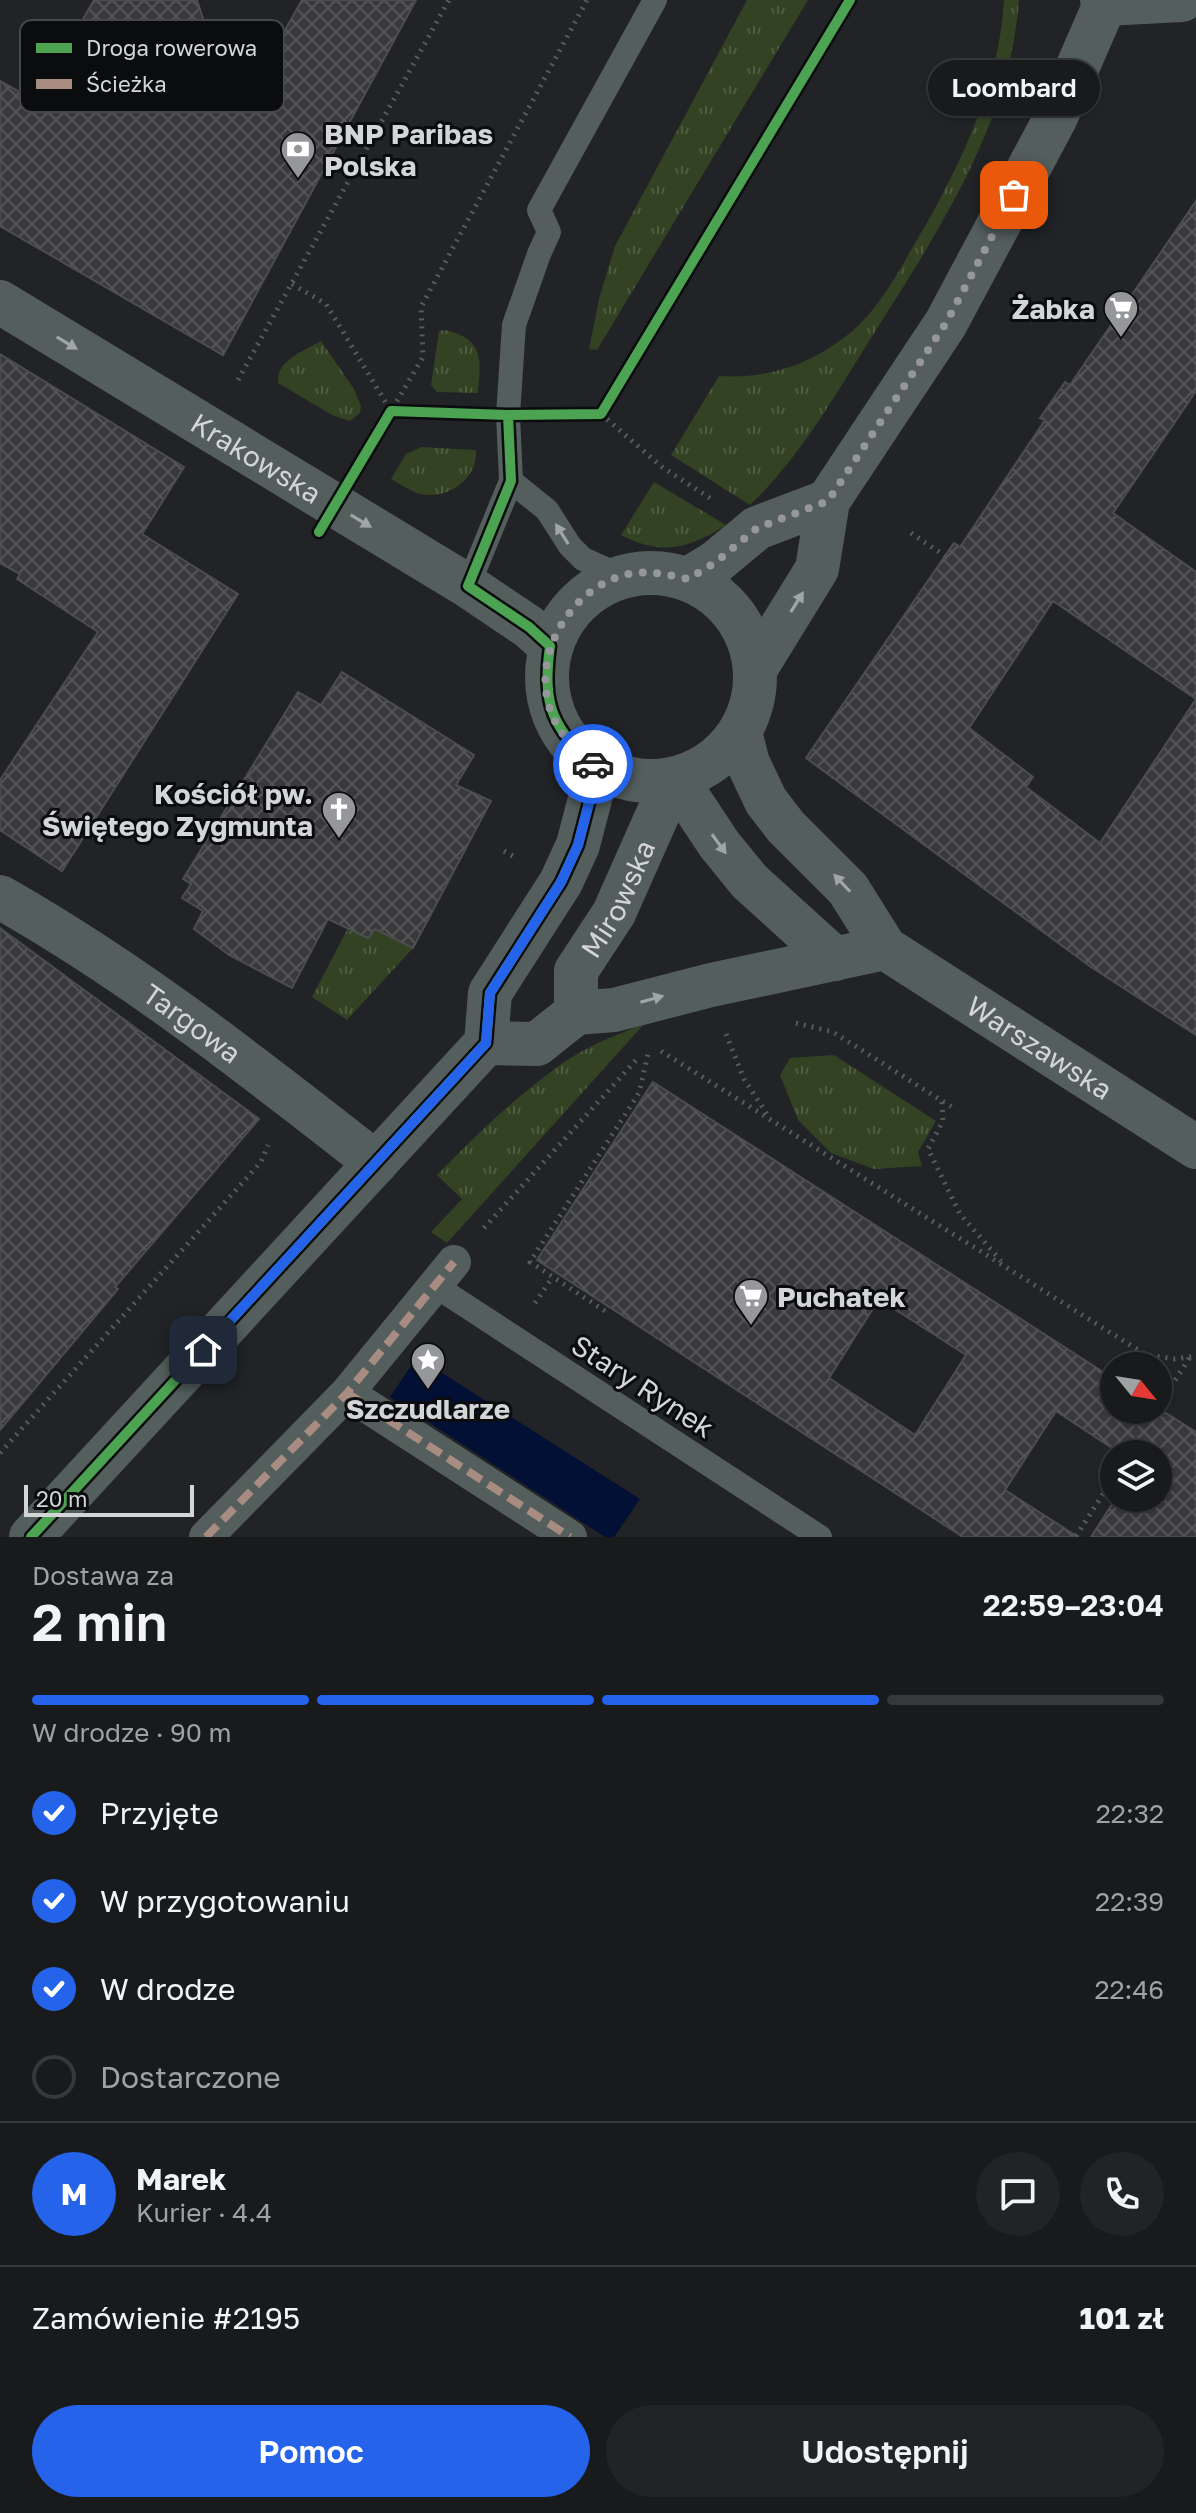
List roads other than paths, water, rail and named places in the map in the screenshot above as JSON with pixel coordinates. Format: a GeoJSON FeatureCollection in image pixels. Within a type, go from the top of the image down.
{"type":"FeatureCollection","features":[{"type":"Feature","properties":{"kind":"street"},"geometry":{"type":"LineString","coordinates":[[756,668],[817,569],[828,501],[946,323],[1055,119],[1105,1],[1182,0]]}},
{"type":"Feature","properties":{"kind":"street","name":"Krakowska"},"geometry":{"type":"LineString","coordinates":[[0,302],[468,586],[529,627],[550,646]]}},
{"type":"Feature","properties":{"kind":"street"},"geometry":{"type":"LineString","coordinates":[[688,579],[716,562],[757,528],[828,501]]}},
{"type":"Feature","properties":{"kind":"street"},"geometry":{"type":"LineString","coordinates":[[655,572],[688,579],[716,594],[735,614],[749,640],[756,668],[753,702],[740,732],[723,753],[702,769],[674,779],[634,781],[598,768],[570,745],[553,715],[545,681],[550,646],[565,616],[590,591],[621,576],[655,572]]}},
{"type":"Feature","properties":{"kind":"street","name":"Warszawska"},"geometry":{"type":"LineString","coordinates":[[740,732],[748,763],[766,801],[786,827],[848,889],[885,948],[1196,1147]]}},
{"type":"Feature","properties":{"kind":"street","name":"Mirowska"},"geometry":{"type":"LineString","coordinates":[[486,1043],[490,993],[561,882],[578,845],[598,768]]}},
{"type":"Feature","properties":{"kind":"street"},"geometry":{"type":"LineString","coordinates":[[674,779],[749,881],[835,959]]}},
{"type":"Feature","properties":{"kind":"street","name":"Mirowska"},"geometry":{"type":"LineString","coordinates":[[576,1013],[576,971],[614,913],[674,779]]}},
{"type":"Feature","properties":{"kind":"street","name":"Targowa"},"geometry":{"type":"LineString","coordinates":[[0,897],[62,932],[141,984],[376,1163]]}},
{"type":"Feature","properties":{"kind":"street"},"geometry":{"type":"LineString","coordinates":[[31,1537],[486,1043],[537,1044],[576,1013],[614,1010],[661,996],[885,948]]}},
{"type":"Feature","properties":{"kind":"street"},"geometry":{"type":"LineString","coordinates":[[206,1537],[347,1393],[444,1274]]}},
{"type":"Feature","properties":{"kind":"street"},"geometry":{"type":"LineString","coordinates":[[347,1393],[570,1537]]}},
{"type":"Feature","properties":{"kind":"lane"},"geometry":{"type":"LineString","coordinates":[[468,586],[511,481],[508,415],[514,325],[549,232],[539,210],[655,0]]}},
{"type":"Feature","properties":{"kind":"lane"},"geometry":{"type":"LineString","coordinates":[[511,481],[547,510],[570,546],[583,559],[621,576]]}},
{"type":"Feature","properties":{"kind":"lane","name":"Stary Rynek"},"geometry":{"type":"LineString","coordinates":[[444,1274],[820,1537]]}},
{"type":"Feature","properties":{"kind":"water"},"geometry":{"type":"Polygon","coordinates":[[[417,1357],[640,1499],[614,1537],[605,1537],[390,1397],[417,1357]]]}},
{"type":"Feature","properties":{"kind":"place","name":"BNP Paribas Polska"},"geometry":{"type":"Point","coordinates":[298,180]}},
{"type":"Feature","properties":{"kind":"place","name":"Loombard"},"geometry":{"type":"Point","coordinates":[1014,195]}},
{"type":"Feature","properties":{"kind":"place","name":"Żabka"},"geometry":{"type":"Point","coordinates":[1121,339]}},
{"type":"Feature","properties":{"kind":"place","name":"Kościół pw. Świętego Zygmunta"},"geometry":{"type":"Point","coordinates":[339,840]}},
{"type":"Feature","properties":{"kind":"place","name":"Puchatek"},"geometry":{"type":"Point","coordinates":[751,1327]}},
{"type":"Feature","properties":{"kind":"place","name":"Szczudlarze"},"geometry":{"type":"Point","coordinates":[428,1391]}}]}
